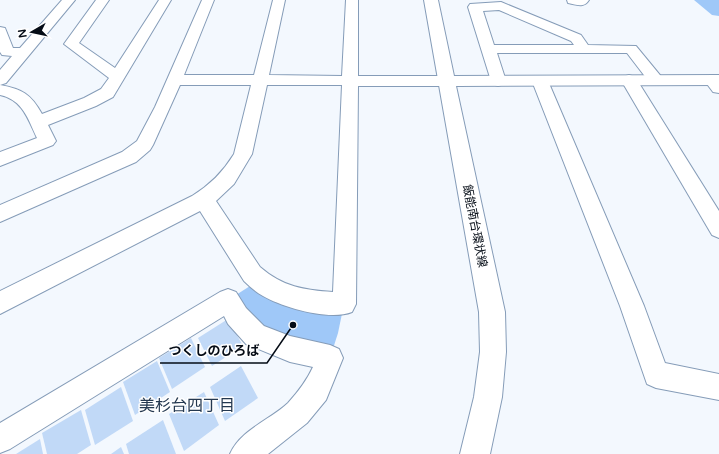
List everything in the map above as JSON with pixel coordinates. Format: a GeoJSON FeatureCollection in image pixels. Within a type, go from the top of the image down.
{"type":"FeatureCollection","features":[{"type":"Feature","properties":{"kind":"street"},"geometry":{"type":"LineString","coordinates":[[0,80],[69,0]]}},
{"type":"Feature","properties":{"kind":"street"},"geometry":{"type":"LineString","coordinates":[[103,0],[71,44],[118,77]]}},
{"type":"Feature","properties":{"kind":"street"},"geometry":{"type":"LineString","coordinates":[[38,122],[90,102],[107,93],[165,0]]}},
{"type":"Feature","properties":{"kind":"street"},"geometry":{"type":"LineString","coordinates":[[0,214],[129,157],[144,145],[208,0]]}},
{"type":"Feature","properties":{"kind":"street"},"geometry":{"type":"LineString","coordinates":[[0,303],[204,200],[220,187],[234,172],[243,154],[279,0]]}},
{"type":"Feature","properties":{"kind":"street"},"geometry":{"type":"LineString","coordinates":[[204,200],[258,281],[278,292],[299,299],[344,304],[352,0]]}},
{"type":"Feature","properties":{"kind":"street","name":"飯能南台環状線"},"geometry":{"type":"LineString","coordinates":[[431,0],[492,312],[493,352],[488,397],[475,454]]}},
{"type":"Feature","properties":{"kind":"street"},"geometry":{"type":"LineString","coordinates":[[573,0],[581,2],[582,0]]}},
{"type":"Feature","properties":{"kind":"street"},"geometry":{"type":"LineString","coordinates":[[498,81],[475,7],[501,6],[576,38],[584,49]]}},
{"type":"Feature","properties":{"kind":"street"},"geometry":{"type":"LineString","coordinates":[[0,31],[7,52],[23,52]]}},
{"type":"Feature","properties":{"kind":"street"},"geometry":{"type":"LineString","coordinates":[[488,49],[632,49],[656,80]]}},
{"type":"Feature","properties":{"kind":"street"},"geometry":{"type":"LineString","coordinates":[[174,80],[656,80],[717,83]]}},
{"type":"Feature","properties":{"kind":"street"},"geometry":{"type":"LineString","coordinates":[[630,80],[719,229]]}},
{"type":"Feature","properties":{"kind":"street"},"geometry":{"type":"LineString","coordinates":[[540,81],[632,306],[656,375],[719,387]]}},
{"type":"Feature","properties":{"kind":"street"},"geometry":{"type":"LineString","coordinates":[[0,90],[22,96],[29,104],[47,141],[0,159]]}},
{"type":"Feature","properties":{"kind":"street"},"geometry":{"type":"LineString","coordinates":[[0,439],[228,300],[237,316],[255,335],[290,349],[330,358],[316,390],[297,413],[245,454]]}},
{"type":"Feature","properties":{"kind":"shaded area"},"geometry":{"type":"Polygon","coordinates":[[[694,0],[719,0],[719,16],[712,15],[694,0]]]}},
{"type":"Feature","properties":{"kind":"shaded area"},"geometry":{"type":"Polygon","coordinates":[[[258,281],[344,304],[338,333],[330,358],[290,349],[228,300],[258,281]]]}},
{"type":"Feature","properties":{"kind":"building"},"geometry":{"type":"Polygon","coordinates":[[[228,319],[243,346],[212,366],[198,338],[228,319]]]}},
{"type":"Feature","properties":{"kind":"building"},"geometry":{"type":"Polygon","coordinates":[[[191,338],[205,367],[172,389],[159,358],[191,338]]]}},
{"type":"Feature","properties":{"kind":"building"},"geometry":{"type":"Polygon","coordinates":[[[157,361],[170,392],[135,415],[123,382],[157,361]]]}},
{"type":"Feature","properties":{"kind":"building"},"geometry":{"type":"Polygon","coordinates":[[[241,366],[258,398],[225,421],[210,387],[241,366]]]}},
{"type":"Feature","properties":{"kind":"building"},"geometry":{"type":"Polygon","coordinates":[[[121,387],[133,421],[95,445],[85,410],[121,387]]]}},
{"type":"Feature","properties":{"kind":"building"},"geometry":{"type":"Polygon","coordinates":[[[204,392],[219,425],[184,451],[169,414],[204,392]]]}},
{"type":"Feature","properties":{"kind":"building"},"geometry":{"type":"Polygon","coordinates":[[[81,410],[91,445],[77,454],[47,454],[42,433],[81,410]]]}},
{"type":"Feature","properties":{"kind":"building"},"geometry":{"type":"Polygon","coordinates":[[[163,420],[176,454],[129,454],[126,444],[163,420]]]}},
{"type":"Feature","properties":{"kind":"building"},"geometry":{"type":"Polygon","coordinates":[[[40,439],[43,454],[16,454],[40,439]]]}},
{"type":"Feature","properties":{"kind":"building"},"geometry":{"type":"Polygon","coordinates":[[[121,447],[124,454],[111,454],[121,447]]]}},
{"type":"Feature","properties":{"kind":"place","name":"つくしのひろば"},"geometry":{"type":"Point","coordinates":[293,325]}},
{"type":"Feature","properties":{"kind":"district","name":"美杉台四丁目"},"geometry":{"type":"Point","coordinates":[187,405]}}]}
